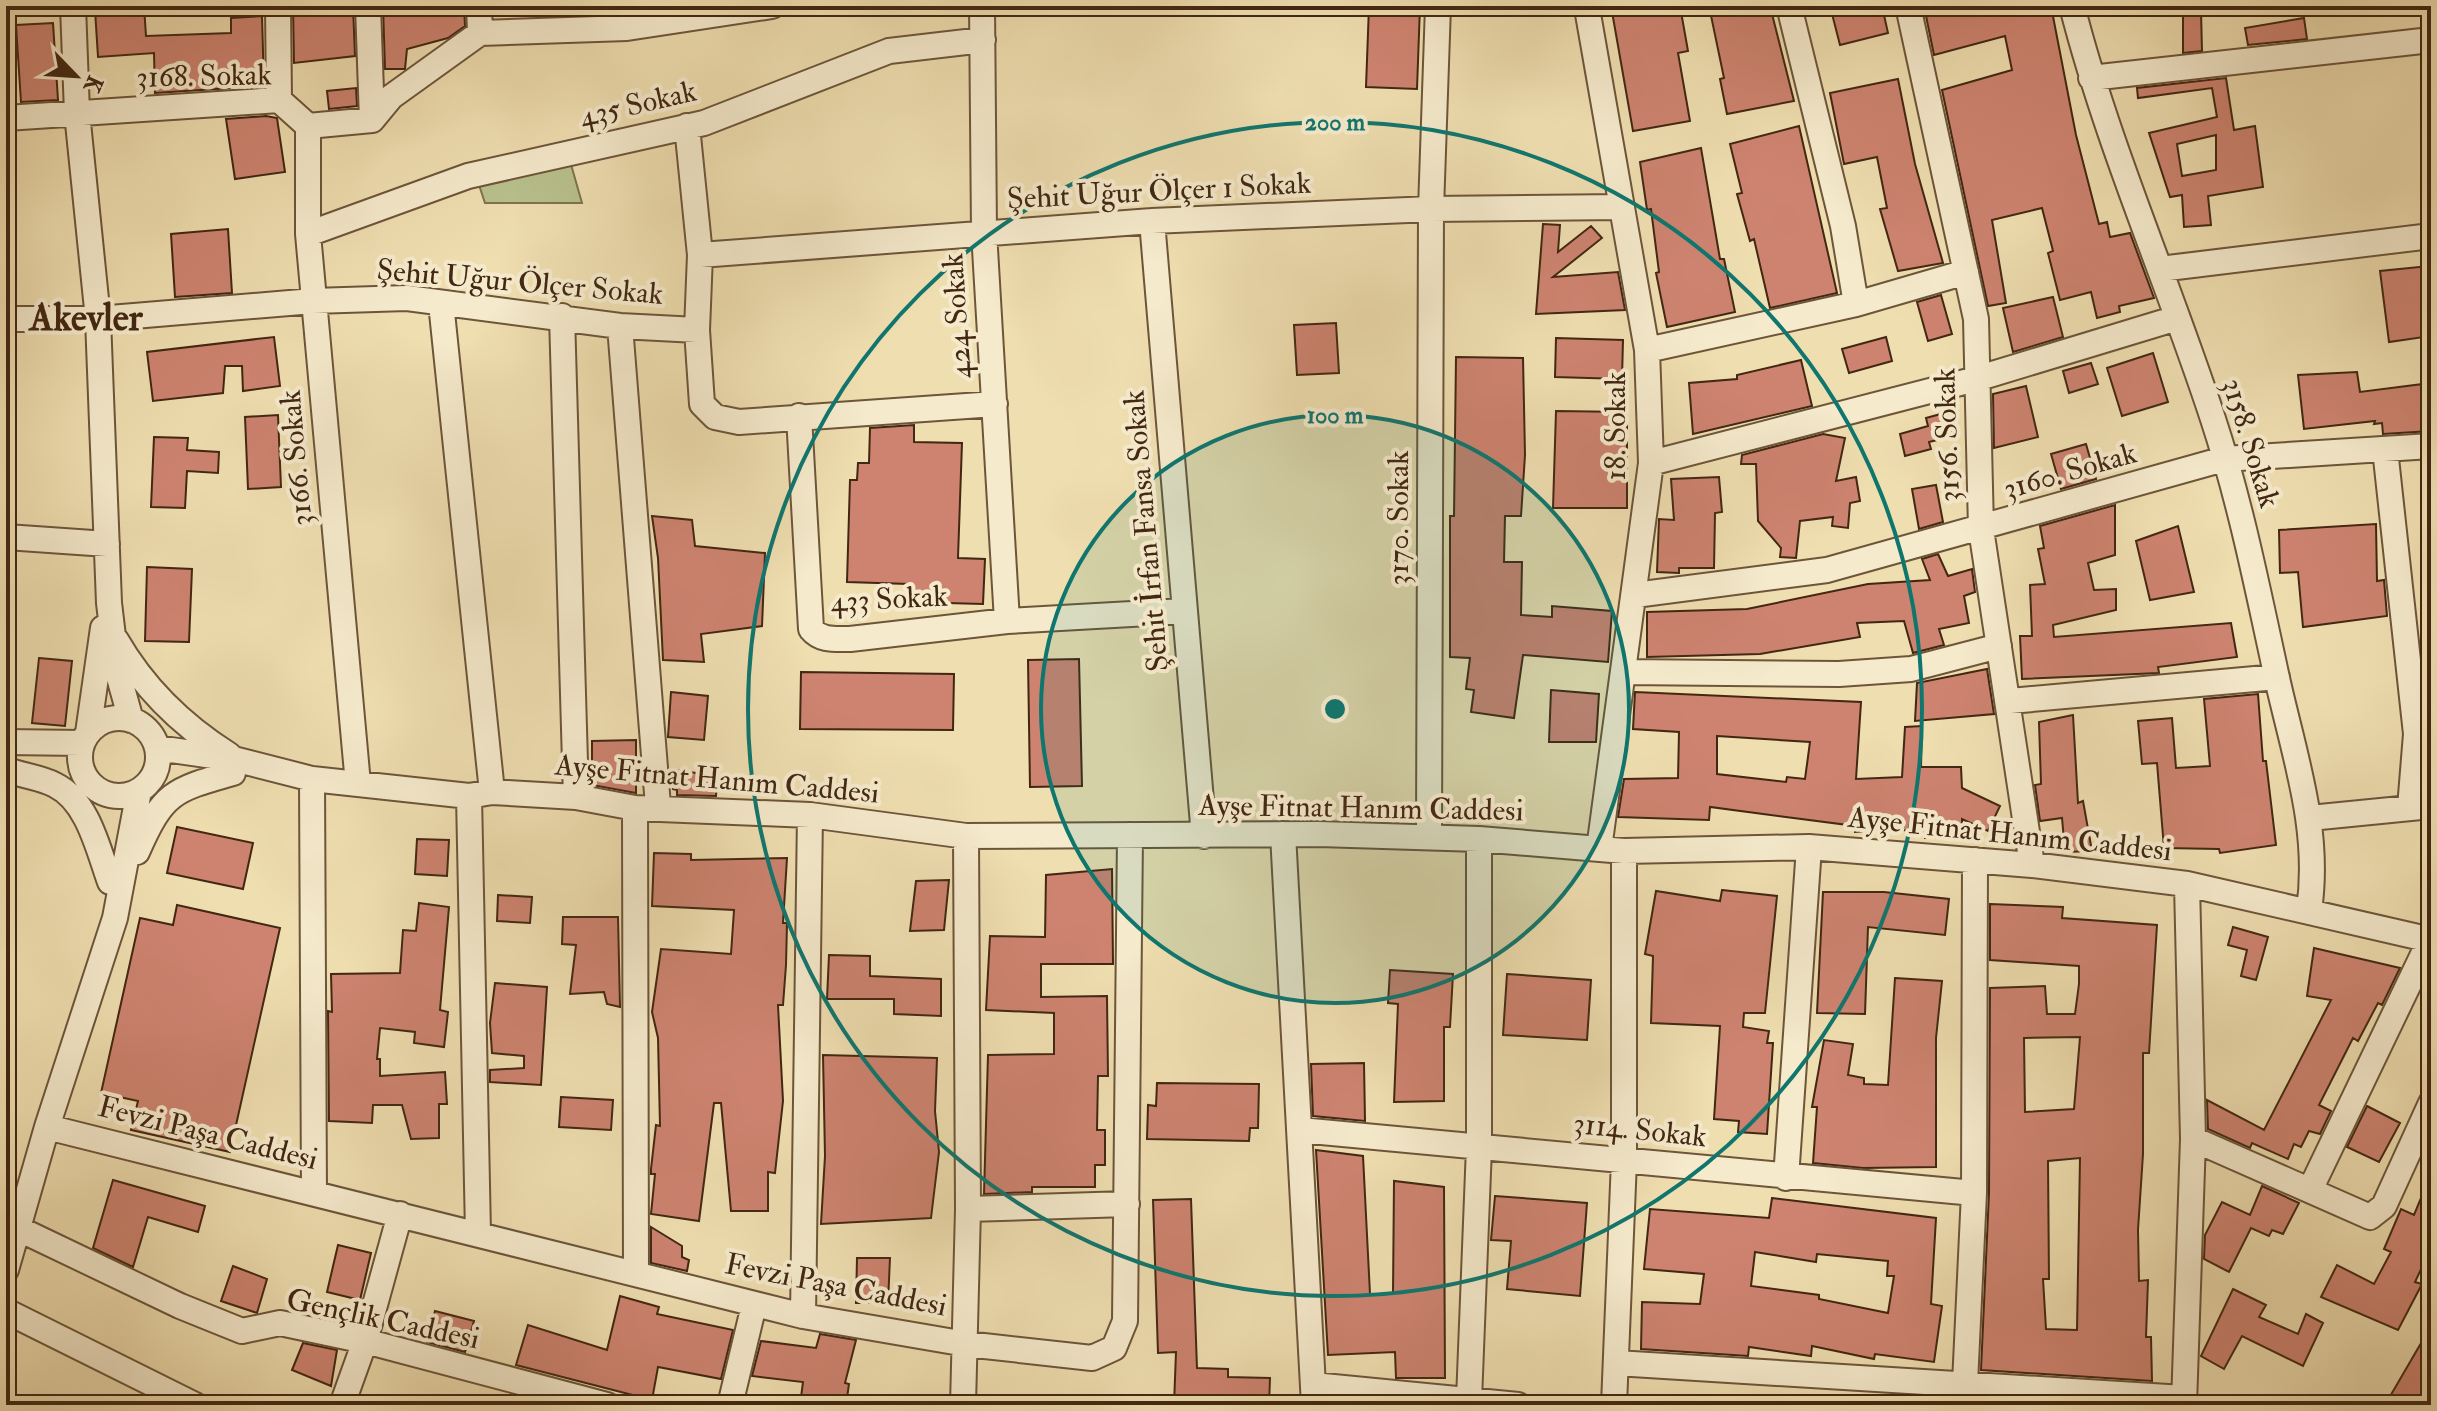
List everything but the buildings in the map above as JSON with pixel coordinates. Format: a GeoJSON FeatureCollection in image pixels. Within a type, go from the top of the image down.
{"type":"FeatureCollection","features":[{"type":"Feature","properties":{"kind":"street"},"geometry":{"type":"LineString","coordinates":[[73,6],[77,113],[98,319],[107,574],[117,670],[131,720]]}},
{"type":"Feature","properties":{"kind":"street"},"geometry":{"type":"LineString","coordinates":[[278,6],[279,100]]}},
{"type":"Feature","properties":{"kind":"street"},"geometry":{"type":"LineString","coordinates":[[368,6],[372,120]]}},
{"type":"Feature","properties":{"kind":"street"},"geometry":{"type":"LineString","coordinates":[[479,6],[480,33]]}},
{"type":"Feature","properties":{"kind":"street"},"geometry":{"type":"LineString","coordinates":[[308,126],[372,120],[391,97],[480,33],[772,6]]}},
{"type":"Feature","properties":{"kind":"street","name":"424 Sokak"},"geometry":{"type":"LineString","coordinates":[[982,6],[984,232],[1007,621]]}},
{"type":"Feature","properties":{"kind":"street","name":"3170. Sokak"},"geometry":{"type":"LineString","coordinates":[[1429,837],[1431,209],[1438,6]]}},
{"type":"Feature","properties":{"kind":"street","name":"18. Sokak"},"geometry":{"type":"LineString","coordinates":[[1591,6],[1588,14],[1598,82],[1647,350],[1651,463],[1599,849]]}},
{"type":"Feature","properties":{"kind":"street"},"geometry":{"type":"LineString","coordinates":[[1789,6],[1843,226],[1856,304]]}},
{"type":"Feature","properties":{"kind":"street","name":"3156. Sokak"},"geometry":{"type":"LineString","coordinates":[[1908,6],[1976,319],[1981,529],[2010,701],[2032,865]]}},
{"type":"Feature","properties":{"kind":"street","name":"3158. Sokak"},"geometry":{"type":"LineString","coordinates":[[2072,6],[2091,78],[2224,459],[2258,579],[2310,818],[2314,878],[2309,910]]}},
{"type":"Feature","properties":{"kind":"street","name":"435 Sokak"},"geometry":{"type":"LineString","coordinates":[[308,234],[468,176],[704,123],[889,51],[983,40]]}},
{"type":"Feature","properties":{"kind":"street"},"geometry":{"type":"LineString","coordinates":[[2091,78],[2431,40]]}},
{"type":"Feature","properties":{"kind":"street","name":"3168. Sokak"},"geometry":{"type":"LineString","coordinates":[[6,118],[279,100],[308,126]]}},
{"type":"Feature","properties":{"kind":"street","name":"3166. Sokak"},"geometry":{"type":"LineString","coordinates":[[308,126],[308,234],[313,301],[358,784]]}},
{"type":"Feature","properties":{"kind":"street"},"geometry":{"type":"LineString","coordinates":[[687,126],[700,255],[697,330],[702,404],[715,417],[739,422],[995,404]]}},
{"type":"Feature","properties":{"kind":"street","name":"Şehit Uğur Ölçer 1 Sokak"},"geometry":{"type":"LineString","coordinates":[[700,255],[1152,221],[1431,209],[1622,207]]}},
{"type":"Feature","properties":{"kind":"street","name":"Şehit İrfan Fansa Sokak"},"geometry":{"type":"LineString","coordinates":[[1152,221],[1204,836]]}},
{"type":"Feature","properties":{"kind":"street"},"geometry":{"type":"LineString","coordinates":[[2160,269],[2431,236]]}},
{"type":"Feature","properties":{"kind":"street"},"geometry":{"type":"LineString","coordinates":[[1647,350],[1856,304],[1966,272]]}},
{"type":"Feature","properties":{"kind":"street","name":"Şehit Uğur Ölçer Sokak"},"geometry":{"type":"LineString","coordinates":[[6,319],[98,319],[313,301],[407,298],[620,326],[697,330]]}},
{"type":"Feature","properties":{"kind":"street"},"geometry":{"type":"LineString","coordinates":[[441,303],[480,794],[478,1233]]}},
{"type":"Feature","properties":{"kind":"street"},"geometry":{"type":"LineString","coordinates":[[562,316],[576,797]]}},
{"type":"Feature","properties":{"kind":"street"},"geometry":{"type":"LineString","coordinates":[[1651,463],[1976,379],[2177,318]]}},
{"type":"Feature","properties":{"kind":"street"},"geometry":{"type":"LineString","coordinates":[[620,326],[647,807],[636,1272]]}},
{"type":"Feature","properties":{"kind":"street","name":"433 Sokak"},"geometry":{"type":"LineString","coordinates":[[799,416],[811,629],[816,634],[827,639],[850,639],[1007,621],[1185,611]]}},
{"type":"Feature","properties":{"kind":"street","name":"3160. Sokak"},"geometry":{"type":"LineString","coordinates":[[1635,595],[1827,570],[2224,459],[2431,446]]}},
{"type":"Feature","properties":{"kind":"street"},"geometry":{"type":"LineString","coordinates":[[2310,818],[2420,807],[2416,734],[2385,449]]}},
{"type":"Feature","properties":{"kind":"street"},"geometry":{"type":"LineString","coordinates":[[6,537],[107,544]]}},
{"type":"Feature","properties":{"kind":"street"},"geometry":{"type":"LineString","coordinates":[[107,574],[85,738],[89,781],[116,886]]}},
{"type":"Feature","properties":{"kind":"street"},"geometry":{"type":"LineString","coordinates":[[112,634],[149,687],[194,733],[233,766],[170,795],[147,829],[116,886]]}},
{"type":"Feature","properties":{"kind":"street"},"geometry":{"type":"LineString","coordinates":[[1624,672],[1839,674],[1911,669],[1999,646]]}},
{"type":"Feature","properties":{"kind":"street"},"geometry":{"type":"LineString","coordinates":[[2010,701],[2277,677]]}},
{"type":"Feature","properties":{"kind":"street"},"geometry":{"type":"LineString","coordinates":[[6,742],[85,738],[107,720],[131,720],[143,726],[157,748],[116,886],[115,918],[47,1127],[6,1270]]}},
{"type":"Feature","properties":{"kind":"street","name":"Ayşe Fitnat Hanım Caddesi"},"geometry":{"type":"LineString","coordinates":[[157,748],[233,766],[312,779],[480,794],[576,797],[735,814],[810,815],[966,836],[1283,834],[1429,837],[1624,851],[1809,847],[1975,860],[2187,884],[2430,940]]}},
{"type":"Feature","properties":{"kind":"street","name":"Ayşe Fitnat Hanım Caddesi"},"geometry":{"type":"LineString","coordinates":[[6,756],[89,781],[116,796],[146,783],[233,766]]}},
{"type":"Feature","properties":{"kind":"street"},"geometry":{"type":"LineString","coordinates":[[6,769],[54,784],[73,797],[116,886]]}},
{"type":"Feature","properties":{"kind":"street"},"geometry":{"type":"LineString","coordinates":[[312,779],[314,1193]]}},
{"type":"Feature","properties":{"kind":"street"},"geometry":{"type":"LineString","coordinates":[[803,1316],[810,815]]}},
{"type":"Feature","properties":{"kind":"street"},"geometry":{"type":"LineString","coordinates":[[1283,834],[1314,1395],[1469,1400],[1518,1405]]}},
{"type":"Feature","properties":{"kind":"street","name":"Fevzi Paşa Caddesi"},"geometry":{"type":"LineString","coordinates":[[47,1127],[803,1316],[966,1344],[1092,1358],[1114,1348],[1125,1321],[1130,835]]}},
{"type":"Feature","properties":{"kind":"street"},"geometry":{"type":"LineString","coordinates":[[963,1405],[968,1209],[966,836]]}},
{"type":"Feature","properties":{"kind":"street"},"geometry":{"type":"LineString","coordinates":[[1469,1400],[1479,1147],[1479,839]]}},
{"type":"Feature","properties":{"kind":"street"},"geometry":{"type":"LineString","coordinates":[[1786,1178],[1809,847]]}},
{"type":"Feature","properties":{"kind":"street"},"geometry":{"type":"LineString","coordinates":[[1614,1405],[1624,1160],[1624,851]]}},
{"type":"Feature","properties":{"kind":"street"},"geometry":{"type":"LineString","coordinates":[[1964,1395],[1974,1193],[1975,860]]}},
{"type":"Feature","properties":{"kind":"street"},"geometry":{"type":"LineString","coordinates":[[1616,1363],[1964,1395],[2184,1401],[2193,1139],[2187,884]]}},
{"type":"Feature","properties":{"kind":"street"},"geometry":{"type":"LineString","coordinates":[[2310,1190],[2430,940]]}},
{"type":"Feature","properties":{"kind":"street"},"geometry":{"type":"LineString","coordinates":[[2193,1139],[2370,1217],[2384,1206],[2431,1103]]}},
{"type":"Feature","properties":{"kind":"street","name":"3114. Sokak"},"geometry":{"type":"LineString","coordinates":[[1300,1130],[1786,1178],[1974,1193]]}},
{"type":"Feature","properties":{"kind":"street"},"geometry":{"type":"LineString","coordinates":[[968,1209],[1127,1204]]}},
{"type":"Feature","properties":{"kind":"street"},"geometry":{"type":"LineString","coordinates":[[342,1405],[365,1341],[400,1214]]}},
{"type":"Feature","properties":{"kind":"street","name":"Gençlik Caddesi"},"geometry":{"type":"LineString","coordinates":[[19,1229],[180,1306],[242,1331],[280,1323],[365,1341],[607,1405]]}},
{"type":"Feature","properties":{"kind":"street"},"geometry":{"type":"LineString","coordinates":[[730,1405],[754,1305]]}},
{"type":"Feature","properties":{"kind":"street"},"geometry":{"type":"LineString","coordinates":[[6,1311],[195,1405]]}},
{"type":"Feature","properties":{"kind":"green space"},"geometry":{"type":"Polygon","coordinates":[[[568,154],[582,203],[485,203],[478,182],[568,154]]]}},
{"type":"Feature","properties":{"kind":"district","name":"Akevler"},"geometry":{"type":"Point","coordinates":[86,318]}}]}
